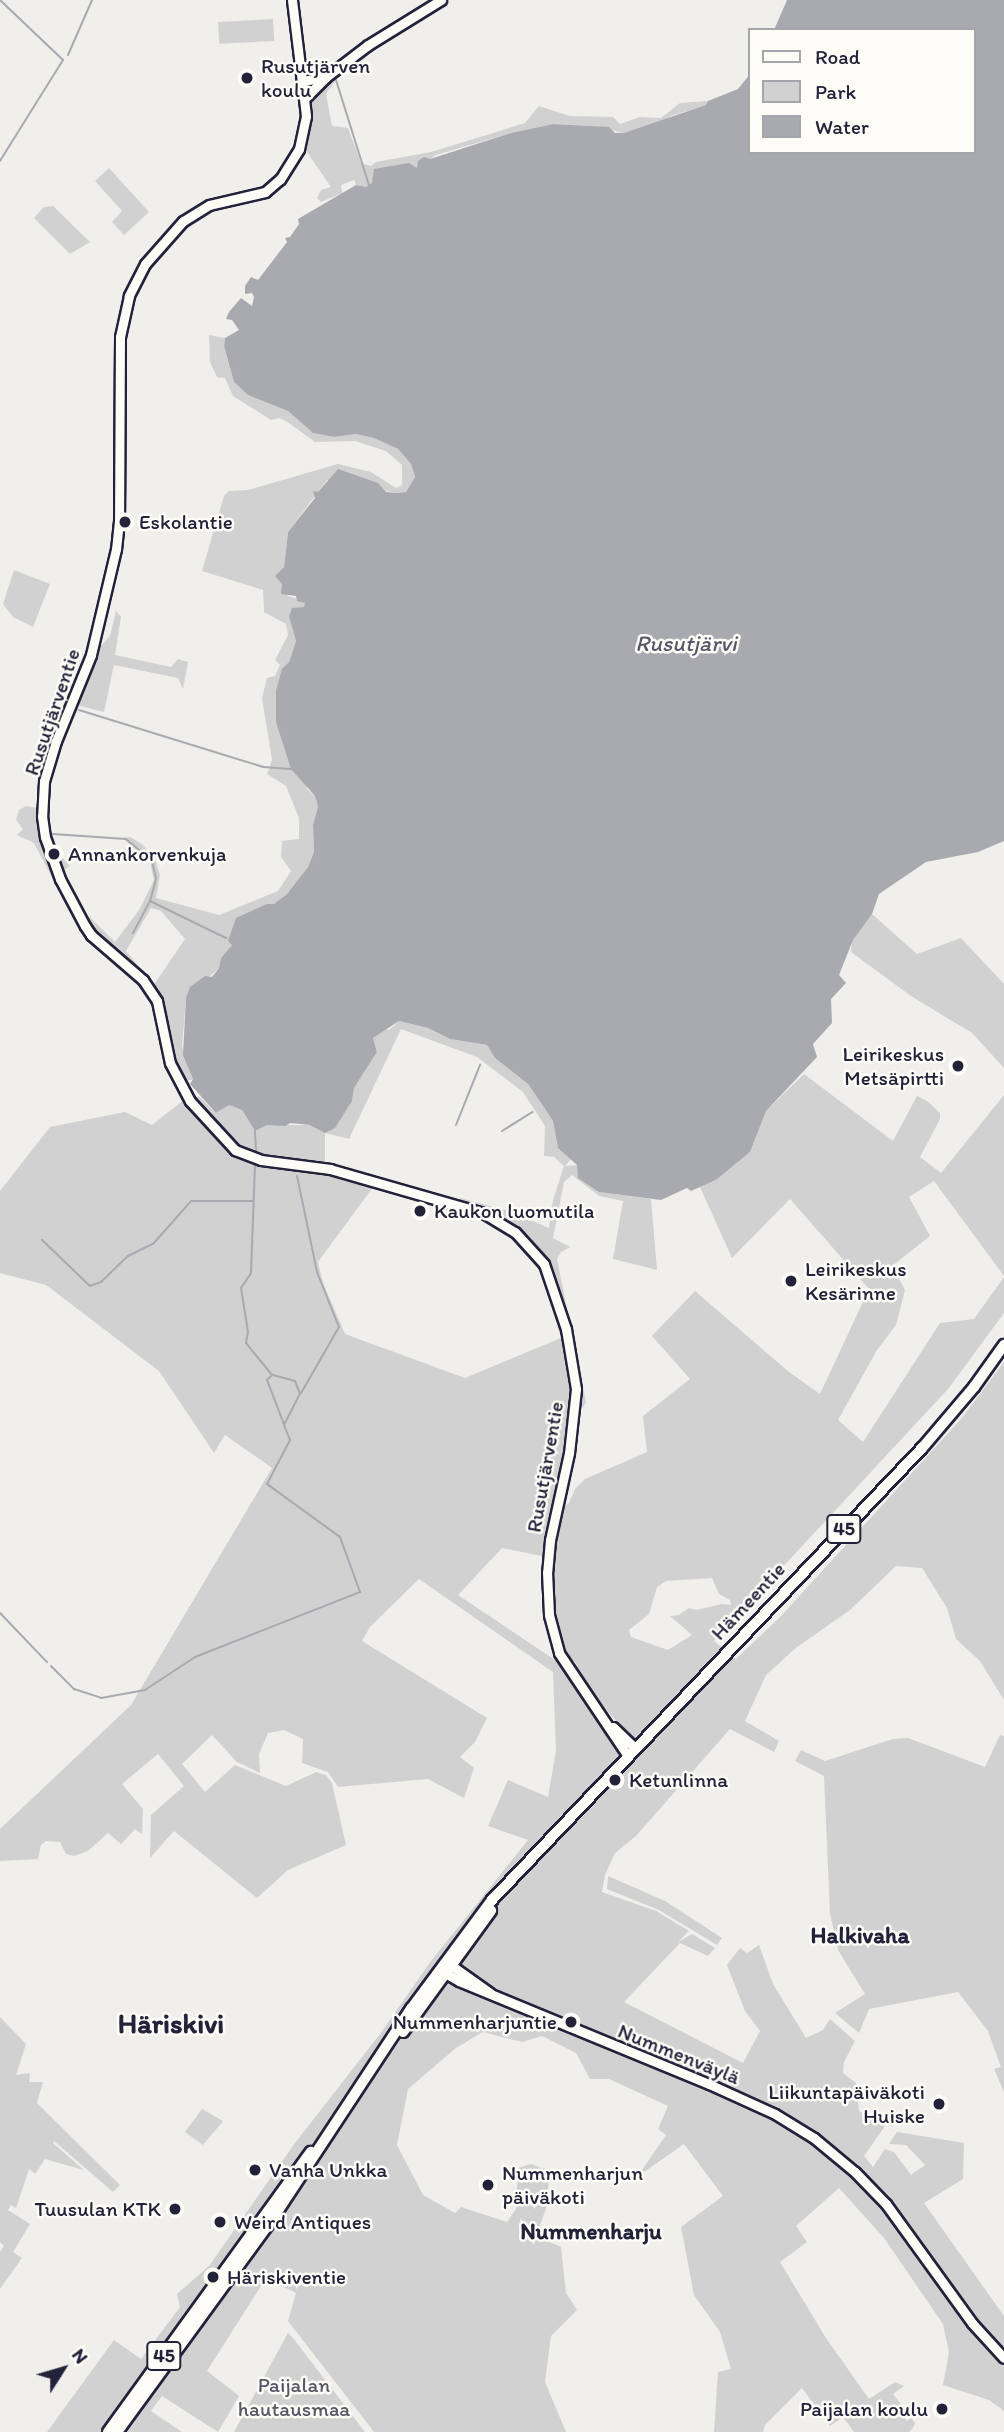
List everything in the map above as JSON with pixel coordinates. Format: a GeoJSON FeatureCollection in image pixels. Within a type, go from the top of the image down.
{"type":"FeatureCollection","features":[{"type":"Feature","properties":{"kind":"main road","name":"Rusutjärventie"},"geometry":{"type":"LineString","coordinates":[[292,0],[306,116],[303,137],[280,179],[265,192],[215,203],[195,211],[165,239],[145,264],[129,296],[120,337],[120,521],[116,549],[91,655],[49,763],[43,794],[44,832],[55,867],[91,935],[144,980],[157,1001],[170,1063],[190,1101],[235,1150],[261,1160],[330,1169],[483,1213],[516,1232],[544,1264],[563,1317],[576,1389],[569,1453],[550,1540],[547,1572],[550,1615],[559,1653],[632,1752]]}},
{"type":"Feature","properties":{"kind":"main road"},"geometry":{"type":"LineString","coordinates":[[305,98],[326,77],[388,31],[441,0]]}},
{"type":"Feature","properties":{"kind":"main road"},"geometry":{"type":"LineString","coordinates":[[302,81],[326,77]]}},
{"type":"Feature","properties":{"kind":"main road","name":"Hämeentie"},"geometry":{"type":"LineString","coordinates":[[108,2432],[512,1879],[923,1447],[974,1387],[1004,1345]]}},
{"type":"Feature","properties":{"kind":"main road","name":"Nummenväylä"},"geometry":{"type":"LineString","coordinates":[[447,1969],[537,2015],[709,2084],[775,2115],[814,2138],[855,2172],[886,2204],[972,2323],[1004,2358]]}},
{"type":"Feature","properties":{"kind":"main road","name":"Hämeentie"},"geometry":{"type":"LineString","coordinates":[[117,2432],[275,2215],[367,2077]]}},
{"type":"Feature","properties":{"kind":"green space"},"geometry":{"type":"Polygon","coordinates":[[[273,19],[274,41],[219,44],[218,22],[273,19]]]}},
{"type":"Feature","properties":{"kind":"green space"},"geometry":{"type":"Polygon","coordinates":[[[338,77],[326,94],[332,126],[348,128],[361,163],[371,166],[376,162],[431,152],[525,123],[539,106],[570,116],[613,117],[620,124],[640,117],[661,118],[680,103],[708,101],[707,105],[671,116],[663,122],[624,133],[591,126],[553,124],[511,133],[436,155],[417,168],[366,187],[356,185],[354,180],[341,185],[342,193],[321,202],[317,198],[321,190],[331,187],[300,142],[305,116],[300,89],[338,77]]]}},
{"type":"Feature","properties":{"kind":"green space"},"geometry":{"type":"Polygon","coordinates":[[[109,168],[149,212],[124,235],[112,222],[122,211],[95,181],[109,168]]]}},
{"type":"Feature","properties":{"kind":"green space"},"geometry":{"type":"Polygon","coordinates":[[[54,206],[90,242],[70,254],[34,218],[44,207],[54,206]]]}},
{"type":"Feature","properties":{"kind":"green space"},"geometry":{"type":"Polygon","coordinates":[[[209,335],[225,338],[224,346],[234,382],[248,395],[288,411],[313,433],[334,437],[356,434],[374,438],[398,449],[411,464],[415,477],[406,492],[397,493],[327,480],[288,532],[284,567],[278,573],[288,596],[306,602],[304,607],[297,608],[289,615],[296,641],[289,662],[307,789],[315,796],[318,807],[313,825],[314,852],[308,867],[287,894],[232,945],[221,958],[219,968],[186,998],[182,1046],[193,1080],[182,1080],[191,1096],[200,1097],[216,1113],[229,1105],[242,1110],[255,1131],[267,1125],[310,1125],[352,1101],[354,1088],[377,1052],[373,1038],[399,1021],[428,1028],[450,1039],[487,1045],[495,1058],[528,1084],[553,1121],[558,1148],[571,1159],[565,1166],[578,1165],[600,1192],[651,1199],[657,1270],[613,1259],[623,1201],[599,1196],[572,1175],[564,1182],[553,1238],[570,1247],[561,1252],[557,1259],[586,1402],[579,1414],[561,1508],[569,1503],[575,1489],[585,1479],[647,1452],[643,1416],[690,1379],[652,1336],[695,1291],[789,1372],[820,1394],[869,1289],[790,1199],[732,1258],[700,1187],[716,1180],[750,1152],[766,1111],[804,1074],[893,1141],[917,1096],[927,1101],[940,1113],[940,1119],[920,1157],[941,1173],[1004,1095],[1004,1276],[934,1181],[909,1197],[930,1236],[892,1266],[905,1290],[896,1325],[877,1350],[838,1420],[863,1442],[940,1323],[974,1319],[1004,1277],[1004,1313],[948,1389],[714,1641],[736,1659],[781,1616],[961,1419],[1004,1362],[1004,1700],[980,1661],[956,1639],[947,1608],[922,1568],[896,1566],[850,1610],[797,1647],[766,1675],[745,1721],[779,1741],[774,1752],[730,1729],[636,1836],[615,1853],[605,1875],[602,1892],[656,1911],[689,1931],[678,1942],[692,1934],[715,1948],[708,1956],[680,1943],[624,2002],[743,2063],[760,2031],[745,2011],[727,1965],[740,1948],[747,1953],[759,1945],[773,1984],[806,2038],[823,2030],[830,2019],[855,2041],[844,2062],[843,2073],[856,2083],[859,2111],[885,2126],[864,2156],[873,2167],[885,2149],[894,2152],[911,2175],[925,2165],[906,2145],[889,2144],[897,2132],[964,2143],[963,2179],[924,2203],[1004,2316],[1004,2353],[986,2335],[953,2288],[951,2305],[987,2350],[1004,2365],[1004,2411],[989,2400],[943,2385],[949,2352],[943,2324],[884,2238],[839,2188],[796,2226],[807,2242],[780,2262],[826,2338],[869,2399],[895,2382],[904,2386],[893,2394],[903,2407],[899,2411],[907,2421],[911,2418],[915,2423],[913,2428],[909,2432],[854,2432],[843,2417],[830,2426],[802,2388],[765,2425],[763,2432],[714,2432],[718,2372],[731,2369],[720,2332],[694,2295],[681,2227],[723,2196],[684,2144],[644,2172],[642,2170],[666,2135],[658,2129],[668,2106],[609,2079],[590,2079],[576,2053],[542,2036],[522,2042],[483,2032],[456,2048],[408,2089],[397,2145],[423,2195],[455,2213],[461,2207],[507,2222],[516,2209],[518,2168],[531,2164],[555,2173],[550,2177],[547,2193],[551,2195],[536,2236],[561,2247],[566,2293],[577,2310],[551,2336],[545,2382],[566,2432],[374,2432],[288,2321],[296,2293],[266,2278],[207,2371],[239,2396],[218,2432],[162,2396],[151,2411],[182,2432],[47,2432],[114,2340],[141,2359],[180,2307],[177,2294],[209,2266],[295,2143],[380,2034],[431,1961],[528,1840],[488,1826],[508,1780],[548,1797],[556,1751],[553,1672],[419,1579],[370,1627],[362,1641],[487,1718],[475,1742],[460,1757],[474,1768],[464,1798],[428,1779],[338,1787],[328,1772],[302,1763],[303,1739],[284,1730],[268,1733],[259,1754],[260,1773],[237,1762],[212,1735],[182,1764],[205,1792],[235,1765],[286,1786],[316,1772],[326,1775],[332,1783],[346,1845],[288,1870],[257,1898],[174,1831],[150,1858],[151,1815],[184,1786],[158,1754],[122,1784],[143,1809],[142,1834],[135,1829],[121,1844],[108,1833],[88,1851],[74,1856],[66,1854],[60,1842],[46,1841],[41,1845],[38,1859],[0,1861],[0,1829],[131,1705],[272,1468],[225,1435],[214,1453],[159,1371],[46,1285],[0,1273],[0,1191],[50,1127],[125,1112],[152,1125],[185,1099],[151,989],[185,939],[161,911],[151,908],[126,951],[152,982],[149,985],[85,922],[90,917],[115,942],[139,910],[154,880],[150,862],[122,838],[130,837],[142,844],[155,859],[160,875],[156,898],[219,915],[278,891],[291,871],[281,857],[282,841],[299,839],[299,818],[286,786],[267,774],[272,760],[262,698],[267,678],[275,676],[280,665],[275,660],[288,635],[286,624],[264,612],[263,590],[202,571],[224,496],[229,491],[248,490],[338,464],[371,472],[396,488],[402,485],[402,465],[386,451],[355,441],[315,442],[280,418],[271,420],[233,396],[225,378],[217,377],[210,362],[209,335]],[[401,1029],[349,1139],[325,1133],[325,1165],[459,1202],[460,1198],[509,1211],[549,1228],[553,1200],[564,1166],[554,1157],[544,1156],[545,1126],[523,1092],[477,1057],[401,1029]],[[373,1187],[318,1262],[323,1283],[345,1334],[465,1378],[561,1338],[541,1271],[528,1253],[530,1251],[517,1237],[489,1220],[373,1187]],[[502,1548],[458,1595],[555,1660],[557,1656],[618,1747],[628,1735],[593,1694],[576,1671],[577,1664],[565,1653],[552,1633],[547,1557],[502,1548]],[[712,1578],[666,1581],[657,1587],[649,1614],[629,1630],[631,1637],[668,1650],[692,1635],[670,1616],[679,1615],[689,1608],[696,1610],[722,1604],[731,1605],[730,1600],[719,1594],[712,1578]]]}},
{"type":"Feature","properties":{"kind":"green space"},"geometry":{"type":"Polygon","coordinates":[[[14,570],[50,584],[33,627],[13,617],[3,604],[14,570]]]}},
{"type":"Feature","properties":{"kind":"green space"},"geometry":{"type":"Polygon","coordinates":[[[116,611],[121,617],[115,655],[171,667],[178,659],[188,662],[183,689],[178,678],[114,665],[104,712],[76,705],[97,650],[110,636],[116,611]]]}},
{"type":"Feature","properties":{"kind":"green space"},"geometry":{"type":"Polygon","coordinates":[[[26,806],[37,808],[37,815],[46,814],[59,854],[70,866],[64,870],[68,883],[58,889],[34,843],[17,835],[23,829],[16,820],[19,810],[26,806]]]}},
{"type":"Feature","properties":{"kind":"green space"},"geometry":{"type":"Polygon","coordinates":[[[872,914],[917,954],[961,938],[1004,984],[1004,1068],[972,1033],[911,996],[851,952],[852,940],[872,914]]]}},
{"type":"Feature","properties":{"kind":"green space"},"geometry":{"type":"Polygon","coordinates":[[[1000,1735],[1004,1736],[1004,2092],[994,2069],[1001,2067],[988,2031],[958,1992],[869,2009],[859,2033],[835,2013],[865,1994],[838,1950],[830,1913],[824,1776],[795,1761],[801,1750],[825,1761],[893,1739],[908,1738],[985,1767],[1000,1735]]]}},
{"type":"Feature","properties":{"kind":"green space"},"geometry":{"type":"Polygon","coordinates":[[[608,1876],[665,1901],[722,1938],[717,1945],[659,1910],[607,1889],[608,1876]]]}},
{"type":"Feature","properties":{"kind":"green space"},"geometry":{"type":"Polygon","coordinates":[[[0,2017],[26,2044],[16,2075],[30,2073],[29,2082],[43,2082],[37,2103],[120,2185],[113,2192],[54,2141],[53,2143],[84,2170],[45,2159],[35,2174],[29,2169],[16,2208],[11,2205],[8,2210],[30,2224],[13,2252],[22,2258],[0,2289],[0,2252],[4,2246],[0,2242],[0,2017]]]}},
{"type":"Feature","properties":{"kind":"green space"},"geometry":{"type":"Polygon","coordinates":[[[202,2109],[223,2121],[203,2145],[185,2132],[202,2109]]]}},
{"type":"Feature","properties":{"kind":"green space","name":"Paijalan hautausmaa"},"geometry":{"type":"Polygon","coordinates":[[[288,2333],[293,2338],[365,2432],[234,2432],[288,2333]]]}},
{"type":"Feature","properties":{"kind":"water","name":"Rusutjärvi"},"geometry":{"type":"Polygon","coordinates":[[[787,0],[1004,0],[1004,841],[978,852],[926,862],[879,894],[872,914],[853,940],[839,975],[846,983],[831,999],[832,1023],[813,1044],[817,1057],[766,1111],[750,1152],[716,1180],[691,1191],[687,1188],[661,1200],[599,1192],[578,1178],[577,1165],[558,1148],[553,1121],[528,1084],[495,1058],[487,1045],[450,1039],[428,1028],[399,1021],[373,1038],[377,1052],[354,1088],[352,1101],[335,1128],[325,1133],[310,1125],[290,1123],[286,1126],[267,1125],[255,1131],[242,1110],[229,1105],[216,1113],[190,1084],[193,1079],[183,1055],[186,998],[190,987],[205,976],[212,977],[219,968],[221,958],[232,945],[228,941],[236,918],[267,904],[274,904],[287,894],[308,867],[314,852],[313,825],[318,807],[315,796],[291,769],[276,722],[276,691],[282,669],[289,662],[296,641],[289,616],[292,608],[304,607],[305,603],[297,601],[296,596],[281,594],[282,584],[275,576],[284,567],[288,532],[315,498],[313,491],[318,492],[338,469],[378,483],[386,492],[406,492],[415,477],[411,464],[398,449],[374,438],[356,434],[334,437],[313,433],[288,411],[248,395],[234,382],[224,346],[225,338],[239,330],[232,320],[226,319],[229,312],[241,298],[252,306],[254,297],[252,293],[245,294],[245,286],[251,277],[258,280],[287,242],[285,238],[290,237],[299,224],[298,219],[356,185],[366,187],[372,183],[374,169],[409,163],[417,168],[418,161],[424,157],[430,159],[511,133],[553,124],[609,127],[615,133],[624,133],[706,105],[708,101],[738,89],[748,76],[748,154],[976,154],[976,28],[775,28],[787,0]]]}},
{"type":"Feature","properties":{"kind":"waterway"},"geometry":{"type":"LineString","coordinates":[[0,0],[63,60],[0,161]]}},
{"type":"Feature","properties":{"kind":"waterway"},"geometry":{"type":"LineString","coordinates":[[68,55],[92,0]]}},
{"type":"Feature","properties":{"kind":"waterway"},"geometry":{"type":"LineString","coordinates":[[336,80],[369,185]]}},
{"type":"Feature","properties":{"kind":"waterway"},"geometry":{"type":"LineString","coordinates":[[79,710],[263,767],[291,769]]}},
{"type":"Feature","properties":{"kind":"waterway"},"geometry":{"type":"LineString","coordinates":[[53,834],[126,839],[152,861],[156,879],[150,901],[226,938]]}},
{"type":"Feature","properties":{"kind":"waterway"},"geometry":{"type":"LineString","coordinates":[[133,933],[149,903]]}},
{"type":"Feature","properties":{"kind":"waterway"},"geometry":{"type":"LineString","coordinates":[[456,1125],[480,1065]]}},
{"type":"Feature","properties":{"kind":"waterway"},"geometry":{"type":"LineString","coordinates":[[502,1131],[533,1112]]}},
{"type":"Feature","properties":{"kind":"waterway"},"geometry":{"type":"LineString","coordinates":[[255,1131],[256,1152]]}},
{"type":"Feature","properties":{"kind":"waterway"},"geometry":{"type":"LineString","coordinates":[[51,1666],[74,1689],[101,1698],[145,1690],[195,1657],[360,1592],[340,1537],[267,1484],[290,1440],[284,1425],[300,1394],[295,1381],[272,1375],[246,1343],[248,1332],[241,1288],[251,1273],[255,1165]]}},
{"type":"Feature","properties":{"kind":"waterway"},"geometry":{"type":"LineString","coordinates":[[297,1176],[317,1272],[339,1327],[301,1393]]}},
{"type":"Feature","properties":{"kind":"waterway"},"geometry":{"type":"LineString","coordinates":[[42,1240],[90,1286],[101,1282],[128,1256],[153,1244],[191,1201],[253,1201]]}},
{"type":"Feature","properties":{"kind":"waterway"},"geometry":{"type":"LineString","coordinates":[[272,1375],[267,1380],[284,1424]]}},
{"type":"Feature","properties":{"kind":"waterway"},"geometry":{"type":"LineString","coordinates":[[0,1613],[47,1662]]}},
{"type":"Feature","properties":{"kind":"place","name":"Rusutjärven koulu"},"geometry":{"type":"Point","coordinates":[247,78]}},
{"type":"Feature","properties":{"kind":"place","name":"Eskolantie"},"geometry":{"type":"Point","coordinates":[125,522]}},
{"type":"Feature","properties":{"kind":"place","name":"Annankorvenkuja"},"geometry":{"type":"Point","coordinates":[54,854]}},
{"type":"Feature","properties":{"kind":"place","name":"Leirikeskus Metsäpirtti"},"geometry":{"type":"Point","coordinates":[958,1066]}},
{"type":"Feature","properties":{"kind":"place","name":"Kaukon luomutila"},"geometry":{"type":"Point","coordinates":[420,1211]}},
{"type":"Feature","properties":{"kind":"place","name":"Leirikeskus Kesärinne"},"geometry":{"type":"Point","coordinates":[791,1281]}},
{"type":"Feature","properties":{"kind":"place","name":"Ketunlinna"},"geometry":{"type":"Point","coordinates":[615,1780]}},
{"type":"Feature","properties":{"kind":"place","name":"Nummenharjuntie"},"geometry":{"type":"Point","coordinates":[571,2022]}},
{"type":"Feature","properties":{"kind":"place","name":"Liikuntapäiväkoti Huiske"},"geometry":{"type":"Point","coordinates":[939,2104]}},
{"type":"Feature","properties":{"kind":"place","name":"Vanha Unkka"},"geometry":{"type":"Point","coordinates":[255,2170]}},
{"type":"Feature","properties":{"kind":"place","name":"Nummenharjun päiväkoti"},"geometry":{"type":"Point","coordinates":[488,2185]}},
{"type":"Feature","properties":{"kind":"place","name":"Tuusulan KTK"},"geometry":{"type":"Point","coordinates":[175,2209]}},
{"type":"Feature","properties":{"kind":"place","name":"Weird Antiques"},"geometry":{"type":"Point","coordinates":[220,2222]}},
{"type":"Feature","properties":{"kind":"place","name":"Häriskiventie"},"geometry":{"type":"Point","coordinates":[213,2277]}},
{"type":"Feature","properties":{"kind":"place","name":"Paijalan koulu"},"geometry":{"type":"Point","coordinates":[942,2409]}},
{"type":"Feature","properties":{"kind":"district","name":"Halkivaha"},"geometry":{"type":"Point","coordinates":[860,1935]}},
{"type":"Feature","properties":{"kind":"district","name":"Häriskivi"},"geometry":{"type":"Point","coordinates":[171,2023]}},
{"type":"Feature","properties":{"kind":"district","name":"Nummenharju"},"geometry":{"type":"Point","coordinates":[591,2231]}}]}
